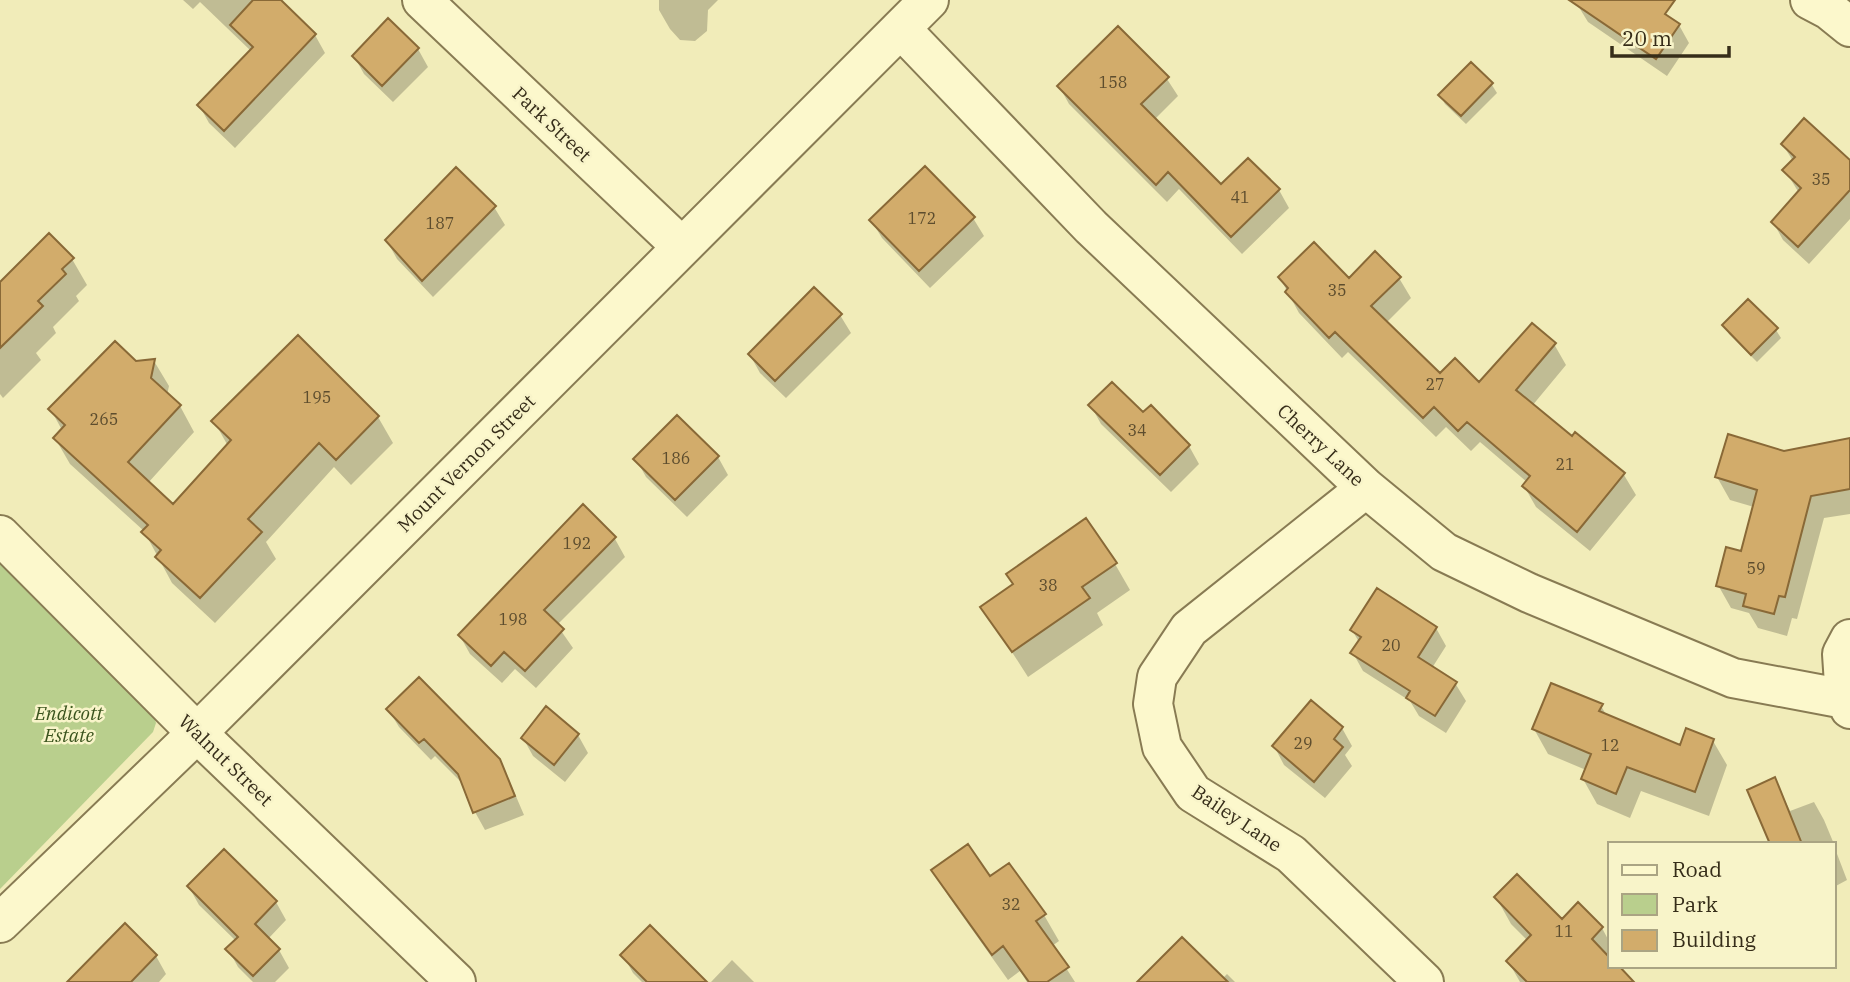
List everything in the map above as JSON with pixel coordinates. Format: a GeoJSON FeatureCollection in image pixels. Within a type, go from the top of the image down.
{"type":"FeatureCollection","features":[{"type":"Feature","properties":{"kind":"street","name":"Park Street"},"geometry":{"type":"LineString","coordinates":[[422,0],[682,247]]}},
{"type":"Feature","properties":{"kind":"street","name":"Mount Vernon Street"},"geometry":{"type":"LineString","coordinates":[[0,923],[197,733],[929,0]]}},
{"type":"Feature","properties":{"kind":"street"},"geometry":{"type":"LineString","coordinates":[[1810,0],[1829,10],[1850,27]]}},
{"type":"Feature","properties":{"kind":"street","name":"Cherry Lane"},"geometry":{"type":"LineString","coordinates":[[901,29],[1091,227],[1366,488],[1444,552],[1529,593],[1733,678],[1847,704]]}},
{"type":"Feature","properties":{"kind":"street","name":"Bailey Lane"},"geometry":{"type":"LineString","coordinates":[[1366,488],[1189,629],[1157,677],[1153,704],[1162,747],[1193,793],[1291,855],[1424,982]]}},
{"type":"Feature","properties":{"kind":"street","name":"Walnut Street"},"geometry":{"type":"LineString","coordinates":[[0,535],[197,733],[456,982]]}},
{"type":"Feature","properties":{"kind":"street"},"geometry":{"type":"LineString","coordinates":[[1847,704],[1842,654],[1850,639]]}},
{"type":"Feature","properties":{"kind":"green space","name":"Endicott Estate"},"geometry":{"type":"Polygon","coordinates":[[[0,560],[153,713],[156,723],[153,732],[0,889],[0,560]]]}},
{"type":"Feature","properties":{"kind":"building"},"geometry":{"type":"Polygon","coordinates":[[[253,0],[281,0],[316,34],[224,131],[197,105],[253,47],[230,25],[253,0]]]}},
{"type":"Feature","properties":{"kind":"building"},"geometry":{"type":"Polygon","coordinates":[[[1569,0],[1675,0],[1665,14],[1680,24],[1656,59],[1569,0]]]}},
{"type":"Feature","properties":{"kind":"building"},"geometry":{"type":"Polygon","coordinates":[[[388,18],[419,48],[382,86],[352,56],[388,18]]]}},
{"type":"Feature","properties":{"kind":"building"},"geometry":{"type":"Polygon","coordinates":[[[1118,26],[1169,77],[1141,104],[1221,184],[1248,158],[1280,189],[1231,237],[1168,172],[1156,185],[1057,86],[1118,26]]]}},
{"type":"Feature","properties":{"kind":"building"},"geometry":{"type":"Polygon","coordinates":[[[1471,62],[1493,83],[1461,116],[1438,95],[1471,62]]]}},
{"type":"Feature","properties":{"kind":"building"},"geometry":{"type":"Polygon","coordinates":[[[1804,118],[1850,160],[1850,190],[1798,247],[1771,222],[1801,188],[1782,170],[1795,157],[1781,144],[1804,118]]]}},
{"type":"Feature","properties":{"kind":"building"},"geometry":{"type":"Polygon","coordinates":[[[925,166],[975,217],[919,271],[869,220],[925,166]]]}},
{"type":"Feature","properties":{"kind":"building"},"geometry":{"type":"Polygon","coordinates":[[[456,167],[496,206],[422,281],[385,240],[456,167]]]}},
{"type":"Feature","properties":{"kind":"building"},"geometry":{"type":"Polygon","coordinates":[[[49,233],[74,258],[62,269],[66,274],[38,301],[43,306],[0,348],[0,282],[49,233]]]}},
{"type":"Feature","properties":{"kind":"building"},"geometry":{"type":"Polygon","coordinates":[[[1314,242],[1349,278],[1375,251],[1401,277],[1371,306],[1440,373],[1455,358],[1479,382],[1532,323],[1556,343],[1516,390],[1572,436],[1575,432],[1625,473],[1577,532],[1522,486],[1530,476],[1467,422],[1458,431],[1434,407],[1423,418],[1335,332],[1329,338],[1285,292],[1288,288],[1278,277],[1314,242]]]}},
{"type":"Feature","properties":{"kind":"building"},"geometry":{"type":"Polygon","coordinates":[[[814,287],[842,314],[775,381],[748,354],[814,287]]]}},
{"type":"Feature","properties":{"kind":"building"},"geometry":{"type":"Polygon","coordinates":[[[1748,299],[1778,328],[1751,355],[1722,325],[1748,299]]]}},
{"type":"Feature","properties":{"kind":"building"},"geometry":{"type":"Polygon","coordinates":[[[298,335],[379,416],[336,460],[319,443],[248,519],[262,532],[200,598],[155,557],[161,550],[141,532],[148,525],[53,438],[65,425],[48,409],[115,341],[136,361],[155,359],[151,378],[181,405],[128,462],[173,504],[231,440],[211,421],[298,335]]]}},
{"type":"Feature","properties":{"kind":"building"},"geometry":{"type":"Polygon","coordinates":[[[1112,382],[1143,412],[1151,405],[1190,445],[1160,475],[1088,405],[1112,382]]]}},
{"type":"Feature","properties":{"kind":"building"},"geometry":{"type":"Polygon","coordinates":[[[677,415],[719,456],[675,500],[633,459],[677,415]]]}},
{"type":"Feature","properties":{"kind":"building"},"geometry":{"type":"Polygon","coordinates":[[[1728,434],[1784,451],[1850,438],[1850,489],[1811,496],[1785,597],[1779,596],[1774,614],[1743,606],[1746,594],[1716,586],[1726,547],[1741,551],[1757,490],[1715,477],[1728,434]]]}},
{"type":"Feature","properties":{"kind":"building"},"geometry":{"type":"Polygon","coordinates":[[[583,504],[616,537],[544,610],[564,629],[525,671],[504,652],[491,666],[458,635],[583,504]]]}},
{"type":"Feature","properties":{"kind":"building"},"geometry":{"type":"Polygon","coordinates":[[[1086,518],[1117,563],[1082,587],[1090,598],[1012,652],[980,607],[1013,584],[1006,574],[1086,518]]]}},
{"type":"Feature","properties":{"kind":"building"},"geometry":{"type":"Polygon","coordinates":[[[1377,588],[1437,627],[1418,657],[1457,682],[1435,716],[1406,698],[1410,691],[1350,653],[1361,637],[1350,630],[1377,588]]]}},
{"type":"Feature","properties":{"kind":"building"},"geometry":{"type":"Polygon","coordinates":[[[419,677],[500,759],[515,796],[473,813],[458,774],[424,739],[419,743],[386,709],[419,677]]]}},
{"type":"Feature","properties":{"kind":"building"},"geometry":{"type":"Polygon","coordinates":[[[1551,683],[1603,704],[1599,711],[1680,745],[1686,728],[1714,739],[1695,792],[1627,767],[1616,794],[1581,779],[1591,754],[1532,729],[1551,683]]]}},
{"type":"Feature","properties":{"kind":"building"},"geometry":{"type":"Polygon","coordinates":[[[1311,700],[1343,727],[1334,739],[1343,747],[1314,782],[1272,746],[1311,700]]]}},
{"type":"Feature","properties":{"kind":"building"},"geometry":{"type":"Polygon","coordinates":[[[546,706],[579,734],[554,765],[521,738],[546,706]]]}},
{"type":"Feature","properties":{"kind":"building"},"geometry":{"type":"Polygon","coordinates":[[[1775,777],[1801,842],[1769,842],[1747,790],[1775,777]]]}},
{"type":"Feature","properties":{"kind":"building"},"geometry":{"type":"Polygon","coordinates":[[[968,844],[990,876],[1009,863],[1046,914],[1036,921],[1069,967],[1047,982],[1029,982],[1003,946],[992,955],[931,870],[968,844]]]}},
{"type":"Feature","properties":{"kind":"building"},"geometry":{"type":"Polygon","coordinates":[[[224,849],[277,901],[255,924],[280,949],[253,976],[225,949],[238,937],[187,886],[224,849]]]}},
{"type":"Feature","properties":{"kind":"building"},"geometry":{"type":"Polygon","coordinates":[[[1517,874],[1562,919],[1578,902],[1603,927],[1592,939],[1608,956],[1608,968],[1621,968],[1634,982],[1527,982],[1506,961],[1531,935],[1494,897],[1517,874]]]}},
{"type":"Feature","properties":{"kind":"building"},"geometry":{"type":"Polygon","coordinates":[[[125,923],[157,955],[131,982],[67,982],[125,923]]]}},
{"type":"Feature","properties":{"kind":"building"},"geometry":{"type":"Polygon","coordinates":[[[650,925],[707,982],[647,982],[620,955],[650,925]]]}},
{"type":"Feature","properties":{"kind":"building"},"geometry":{"type":"Polygon","coordinates":[[[1182,937],[1228,982],[1137,982],[1182,937]]]}}]}
